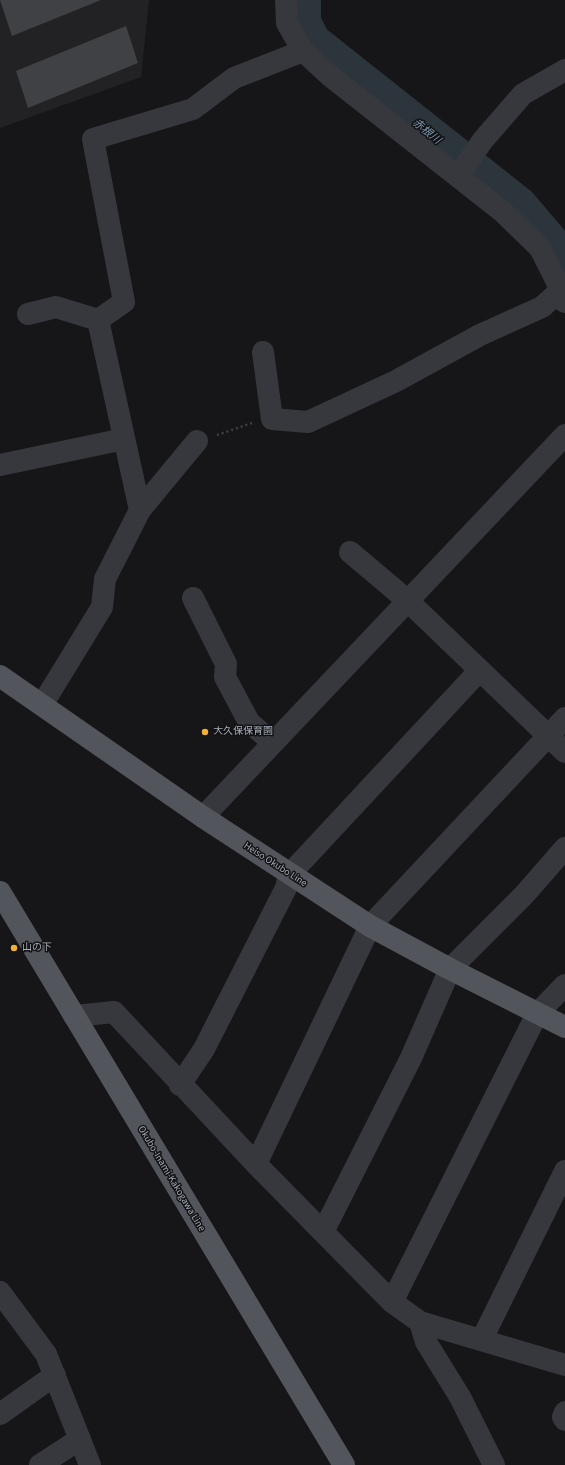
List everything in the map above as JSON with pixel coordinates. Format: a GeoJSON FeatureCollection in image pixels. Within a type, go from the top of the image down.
{"type":"FeatureCollection","features":[{"type":"Feature","properties":{"kind":"main road","name":"Heiso Okubo Line"},"geometry":{"type":"LineString","coordinates":[[0,676],[203,817],[289,875],[370,926],[450,969],[565,1027]]}},
{"type":"Feature","properties":{"kind":"main road","name":"Okubo-Inami-Kakogawa Line"},"geometry":{"type":"LineString","coordinates":[[0,892],[344,1465]]}},
{"type":"Feature","properties":{"kind":"street"},"geometry":{"type":"LineString","coordinates":[[263,352],[272,419],[308,422],[396,381],[480,335],[563,296],[540,248],[503,212],[329,75],[303,51],[287,23],[286,0]]}},
{"type":"Feature","properties":{"kind":"street"},"geometry":{"type":"LineString","coordinates":[[98,320],[124,302],[93,139],[193,109],[234,78],[303,51]]}},
{"type":"Feature","properties":{"kind":"street"},"geometry":{"type":"LineString","coordinates":[[458,176],[483,140],[523,94],[565,70]]}},
{"type":"Feature","properties":{"kind":"street"},"geometry":{"type":"LineString","coordinates":[[28,314],[56,307],[98,320]]}},
{"type":"Feature","properties":{"kind":"street"},"geometry":{"type":"LineString","coordinates":[[98,320],[140,510]]}},
{"type":"Feature","properties":{"kind":"street"},"geometry":{"type":"LineString","coordinates":[[203,817],[565,435]]}},
{"type":"Feature","properties":{"kind":"street"},"geometry":{"type":"LineString","coordinates":[[0,465],[124,440]]}},
{"type":"Feature","properties":{"kind":"street"},"geometry":{"type":"LineString","coordinates":[[42,705],[102,607],[105,579],[140,510],[197,441]]}},
{"type":"Feature","properties":{"kind":"street"},"geometry":{"type":"LineString","coordinates":[[350,552],[408,601],[565,752]]}},
{"type":"Feature","properties":{"kind":"street"},"geometry":{"type":"LineString","coordinates":[[193,598],[226,664],[225,677],[249,722],[273,743]]}},
{"type":"Feature","properties":{"kind":"street"},"geometry":{"type":"LineString","coordinates":[[180,1085],[204,1049],[286,888],[289,875],[480,670]]}},
{"type":"Feature","properties":{"kind":"street"},"geometry":{"type":"LineString","coordinates":[[256,1164],[370,926],[565,718]]}},
{"type":"Feature","properties":{"kind":"street"},"geometry":{"type":"LineString","coordinates":[[323,1232],[411,1058],[450,969],[524,895],[565,848]]}},
{"type":"Feature","properties":{"kind":"street"},"geometry":{"type":"LineString","coordinates":[[392,1302],[537,1014],[565,985]]}},
{"type":"Feature","properties":{"kind":"street"},"geometry":{"type":"LineString","coordinates":[[74,1016],[114,1012],[180,1085],[392,1302],[420,1322],[565,1364]]}},
{"type":"Feature","properties":{"kind":"street"},"geometry":{"type":"LineString","coordinates":[[482,1339],[565,1170]]}},
{"type":"Feature","properties":{"kind":"street"},"geometry":{"type":"LineString","coordinates":[[0,1292],[7,1317],[46,1354],[90,1465]]}},
{"type":"Feature","properties":{"kind":"street"},"geometry":{"type":"LineString","coordinates":[[420,1322],[426,1342],[460,1397],[494,1465]]}},
{"type":"Feature","properties":{"kind":"street"},"geometry":{"type":"LineString","coordinates":[[0,1414],[55,1375]]}},
{"type":"Feature","properties":{"kind":"street"},"geometry":{"type":"LineString","coordinates":[[565,1412],[563,1417],[565,1420]]}},
{"type":"Feature","properties":{"kind":"street"},"geometry":{"type":"LineString","coordinates":[[40,1465],[80,1439]]}},
{"type":"Feature","properties":{"kind":"path"},"geometry":{"type":"LineString","coordinates":[[197,441],[253,422],[272,419]]}},
{"type":"Feature","properties":{"kind":"shaded area"},"geometry":{"type":"Polygon","coordinates":[[[0,0],[149,0],[141,77],[0,128],[0,0]]]}},
{"type":"Feature","properties":{"kind":"building"},"geometry":{"type":"Polygon","coordinates":[[[0,0],[101,0],[12,36],[0,0]]]}},
{"type":"Feature","properties":{"kind":"building"},"geometry":{"type":"Polygon","coordinates":[[[126,26],[138,63],[28,108],[16,71],[126,26]]]}},
{"type":"Feature","properties":{"kind":"waterway","name":"赤根川"},"geometry":{"type":"LineString","coordinates":[[302,0],[302,22],[312,42],[519,206],[565,260]]}},
{"type":"Feature","properties":{"kind":"place","name":"大久保保育園"},"geometry":{"type":"Point","coordinates":[205,732]}},
{"type":"Feature","properties":{"kind":"place","name":"山の下"},"geometry":{"type":"Point","coordinates":[14,948]}}]}
